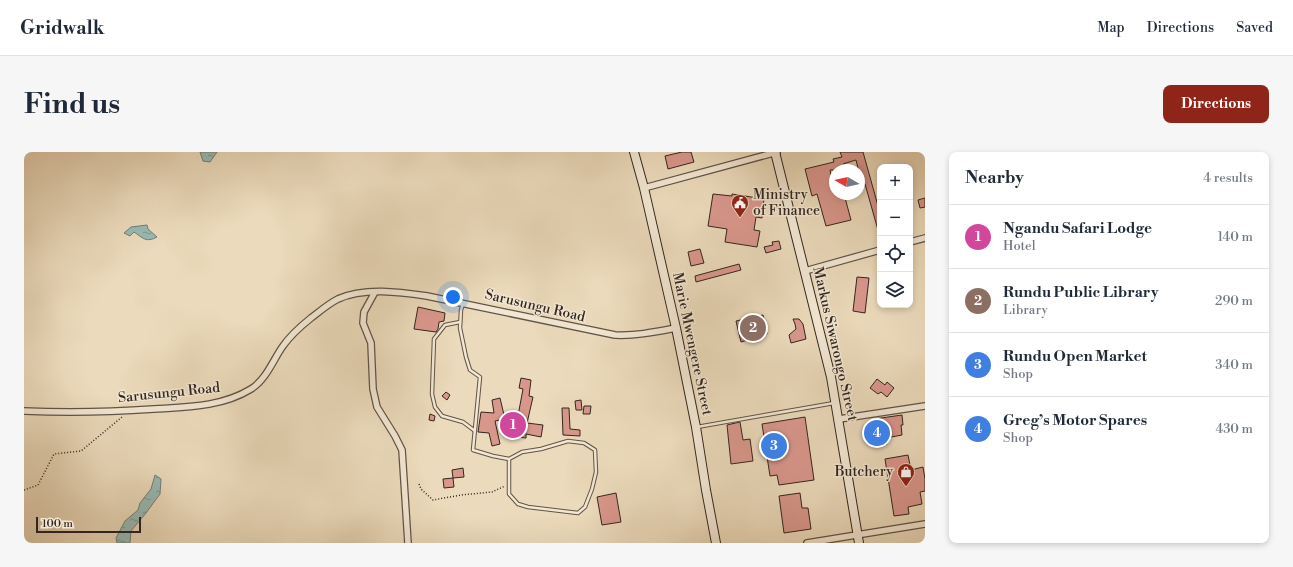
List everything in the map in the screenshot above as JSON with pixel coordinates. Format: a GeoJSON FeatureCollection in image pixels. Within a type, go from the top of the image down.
{"type":"FeatureCollection","features":[{"type":"Feature","properties":{"kind":"main road","name":"Marie Mwengere Street"},"geometry":{"type":"LineString","coordinates":[[634,152],[644,188],[676,328],[696,427],[716,543]]}},
{"type":"Feature","properties":{"kind":"main road","name":"Markus Siwarongo Street"},"geometry":{"type":"LineString","coordinates":[[777,152],[805,271],[822,334],[837,403],[858,539]]}},
{"type":"Feature","properties":{"kind":"street"},"geometry":{"type":"LineString","coordinates":[[644,188],[777,152]]}},
{"type":"Feature","properties":{"kind":"street"},"geometry":{"type":"LineString","coordinates":[[913,241],[925,238]]}},
{"type":"Feature","properties":{"kind":"street"},"geometry":{"type":"LineString","coordinates":[[805,271],[877,251]]}},
{"type":"Feature","properties":{"kind":"street"},"geometry":{"type":"LineString","coordinates":[[376,292],[364,312],[363,323],[371,343],[373,389],[377,407],[402,450],[408,543]]}},
{"type":"Feature","properties":{"kind":"street","name":"Sarusungu Road"},"geometry":{"type":"LineString","coordinates":[[24,411],[128,411],[212,403],[230,398],[250,389],[264,376],[287,340],[320,310],[337,299],[353,294],[401,292],[463,303],[615,335],[633,336],[676,328]]}},
{"type":"Feature","properties":{"kind":"street"},"geometry":{"type":"LineString","coordinates":[[839,419],[925,406]]}},
{"type":"Feature","properties":{"kind":"street"},"geometry":{"type":"LineString","coordinates":[[807,543],[858,539],[925,524]]}},
{"type":"Feature","properties":{"kind":"lane"},"geometry":{"type":"LineString","coordinates":[[463,303],[460,328],[470,370],[480,377],[473,450],[509,459],[522,452],[541,449],[568,441],[584,443],[595,450],[596,472],[586,507],[578,513],[528,508],[518,504],[509,494],[509,459]]}},
{"type":"Feature","properties":{"kind":"lane"},"geometry":{"type":"LineString","coordinates":[[460,322],[445,325],[434,339],[432,394],[435,407],[442,416],[463,422],[475,431]]}},
{"type":"Feature","properties":{"kind":"lane"},"geometry":{"type":"LineString","coordinates":[[696,427],[837,403]]}},
{"type":"Feature","properties":{"kind":"path"},"geometry":{"type":"LineString","coordinates":[[24,490],[38,485],[54,454],[80,451],[128,411]]}},
{"type":"Feature","properties":{"kind":"path"},"geometry":{"type":"LineString","coordinates":[[419,484],[421,489],[433,500],[492,492],[509,485]]}},
{"type":"Feature","properties":{"kind":"water"},"geometry":{"type":"Polygon","coordinates":[[[200,152],[217,152],[210,162],[203,161],[200,152]]]}},
{"type":"Feature","properties":{"kind":"water"},"geometry":{"type":"Polygon","coordinates":[[[147,225],[148,229],[157,237],[147,240],[134,232],[130,236],[124,233],[131,227],[147,225]]]}},
{"type":"Feature","properties":{"kind":"water"},"geometry":{"type":"Polygon","coordinates":[[[155,475],[161,479],[160,494],[131,531],[130,543],[117,543],[116,538],[125,521],[138,510],[140,503],[151,489],[155,475]]]}},
{"type":"Feature","properties":{"kind":"building"},"geometry":{"type":"Polygon","coordinates":[[[682,152],[691,152],[694,162],[668,169],[665,156],[682,152]]]}},
{"type":"Feature","properties":{"kind":"building"},"geometry":{"type":"Polygon","coordinates":[[[840,152],[863,152],[877,202],[877,226],[865,184],[865,164],[857,164],[856,160],[843,164],[829,164],[829,200],[846,200],[851,220],[826,226],[817,194],[812,196],[805,169],[834,162],[833,159],[842,157],[840,152]]]}},
{"type":"Feature","properties":{"kind":"building"},"geometry":{"type":"Polygon","coordinates":[[[713,194],[732,196],[732,194],[764,199],[762,218],[756,217],[754,230],[760,231],[757,247],[725,242],[727,229],[708,226],[713,194]]]}},
{"type":"Feature","properties":{"kind":"building"},"geometry":{"type":"Polygon","coordinates":[[[925,198],[925,207],[920,208],[918,200],[925,198]]]}},
{"type":"Feature","properties":{"kind":"building"},"geometry":{"type":"Polygon","coordinates":[[[779,241],[781,249],[766,253],[764,247],[773,245],[772,242],[779,241]]]}},
{"type":"Feature","properties":{"kind":"building"},"geometry":{"type":"Polygon","coordinates":[[[700,249],[704,263],[691,266],[688,252],[700,249]]]}},
{"type":"Feature","properties":{"kind":"building"},"geometry":{"type":"Polygon","coordinates":[[[739,264],[741,270],[696,282],[695,276],[739,264]]]}},
{"type":"Feature","properties":{"kind":"building"},"geometry":{"type":"Polygon","coordinates":[[[857,277],[869,278],[865,313],[853,311],[857,277]]]}},
{"type":"Feature","properties":{"kind":"building"},"geometry":{"type":"Polygon","coordinates":[[[418,307],[445,313],[444,321],[439,322],[436,332],[414,329],[418,307]]]}},
{"type":"Feature","properties":{"kind":"building"},"geometry":{"type":"Polygon","coordinates":[[[763,315],[767,334],[741,342],[736,321],[763,315]]]}},
{"type":"Feature","properties":{"kind":"building"},"geometry":{"type":"Polygon","coordinates":[[[793,319],[799,319],[803,324],[806,339],[791,343],[789,335],[796,329],[793,319]]]}},
{"type":"Feature","properties":{"kind":"building"},"geometry":{"type":"Polygon","coordinates":[[[521,378],[531,380],[529,396],[533,397],[527,423],[543,425],[541,437],[526,434],[526,438],[516,437],[517,421],[523,389],[519,388],[521,378]]]}},
{"type":"Feature","properties":{"kind":"building"},"geometry":{"type":"Polygon","coordinates":[[[877,379],[885,385],[887,382],[894,388],[887,397],[881,392],[878,394],[870,388],[877,379]]]}},
{"type":"Feature","properties":{"kind":"building"},"geometry":{"type":"Polygon","coordinates":[[[446,392],[450,395],[447,400],[442,396],[446,392]]]}},
{"type":"Feature","properties":{"kind":"building"},"geometry":{"type":"Polygon","coordinates":[[[500,398],[505,419],[495,421],[500,444],[492,446],[489,433],[478,432],[481,412],[494,413],[492,400],[500,398]]]}},
{"type":"Feature","properties":{"kind":"building"},"geometry":{"type":"Polygon","coordinates":[[[581,400],[582,410],[576,410],[575,401],[581,400]]]}},
{"type":"Feature","properties":{"kind":"building"},"geometry":{"type":"Polygon","coordinates":[[[584,406],[591,406],[590,414],[583,414],[584,406]]]}},
{"type":"Feature","properties":{"kind":"building"},"geometry":{"type":"Polygon","coordinates":[[[562,408],[569,408],[570,429],[580,430],[580,436],[563,435],[562,408]]]}},
{"type":"Feature","properties":{"kind":"building"},"geometry":{"type":"Polygon","coordinates":[[[430,414],[435,416],[434,421],[429,420],[430,414]]]}},
{"type":"Feature","properties":{"kind":"building"},"geometry":{"type":"Polygon","coordinates":[[[902,415],[902,435],[886,438],[887,444],[880,446],[879,439],[873,437],[872,431],[878,428],[874,419],[902,415]]]}},
{"type":"Feature","properties":{"kind":"building"},"geometry":{"type":"Polygon","coordinates":[[[805,417],[814,480],[779,485],[777,475],[770,476],[762,424],[805,417]]]}},
{"type":"Feature","properties":{"kind":"building"},"geometry":{"type":"Polygon","coordinates":[[[740,422],[743,440],[750,439],[753,461],[731,464],[727,425],[740,422]]]}},
{"type":"Feature","properties":{"kind":"building"},"geometry":{"type":"Polygon","coordinates":[[[908,455],[911,470],[923,467],[925,491],[920,492],[922,504],[908,507],[909,514],[894,516],[885,459],[908,455]]]}},
{"type":"Feature","properties":{"kind":"building"},"geometry":{"type":"Polygon","coordinates":[[[463,468],[464,477],[453,478],[452,470],[463,468]]]}},
{"type":"Feature","properties":{"kind":"building"},"geometry":{"type":"Polygon","coordinates":[[[453,478],[454,487],[444,488],[443,479],[453,478]]]}},
{"type":"Feature","properties":{"kind":"building"},"geometry":{"type":"Polygon","coordinates":[[[616,493],[621,522],[602,525],[597,497],[616,493]]]}},
{"type":"Feature","properties":{"kind":"building"},"geometry":{"type":"Polygon","coordinates":[[[800,493],[802,508],[808,508],[811,529],[784,533],[779,496],[800,493]]]}},
{"type":"Feature","properties":{"kind":"place","name":"Ministry of Finance"},"geometry":{"type":"Point","coordinates":[740,218]}},
{"type":"Feature","properties":{"kind":"place","name":"Rundu Public Library"},"geometry":{"type":"Point","coordinates":[753,328]}},
{"type":"Feature","properties":{"kind":"place","name":"Ngandu Safari Lodge"},"geometry":{"type":"Point","coordinates":[513,425]}},
{"type":"Feature","properties":{"kind":"place","name":"Greg’s Motor Spares"},"geometry":{"type":"Point","coordinates":[877,433]}},
{"type":"Feature","properties":{"kind":"place","name":"Rundu Open Market"},"geometry":{"type":"Point","coordinates":[774,446]}},
{"type":"Feature","properties":{"kind":"place","name":"Butchery"},"geometry":{"type":"Point","coordinates":[906,487]}}]}
